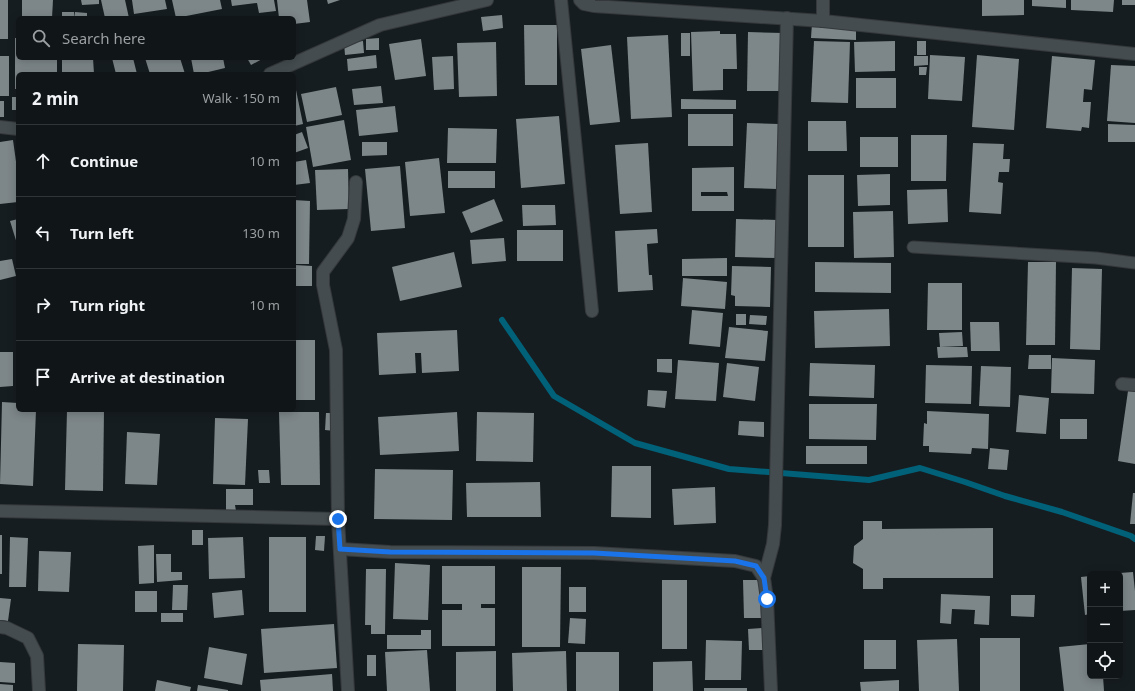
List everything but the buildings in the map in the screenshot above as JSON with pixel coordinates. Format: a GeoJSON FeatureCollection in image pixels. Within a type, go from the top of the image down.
{"type":"FeatureCollection","features":[{"type":"Feature","properties":{"kind":"street"},"geometry":{"type":"LineString","coordinates":[[274,72],[380,25],[488,0]]}},
{"type":"Feature","properties":{"kind":"street"},"geometry":{"type":"LineString","coordinates":[[561,0],[592,311]]}},
{"type":"Feature","properties":{"kind":"street"},"geometry":{"type":"LineString","coordinates":[[580,0],[584,4],[594,6],[823,21],[1135,54]]}},
{"type":"Feature","properties":{"kind":"street"},"geometry":{"type":"LineString","coordinates":[[823,0],[823,21]]}},
{"type":"Feature","properties":{"kind":"street"},"geometry":{"type":"LineString","coordinates":[[772,691],[767,599],[764,578],[773,544],[775,525],[787,18]]}},
{"type":"Feature","properties":{"kind":"street"},"geometry":{"type":"LineString","coordinates":[[0,127],[16,128]]}},
{"type":"Feature","properties":{"kind":"street"},"geometry":{"type":"LineString","coordinates":[[348,691],[338,519],[336,350],[323,285],[324,272],[348,238],[354,219],[356,182]]}},
{"type":"Feature","properties":{"kind":"street"},"geometry":{"type":"LineString","coordinates":[[1122,384],[1135,385]]}},
{"type":"Feature","properties":{"kind":"street"},"geometry":{"type":"LineString","coordinates":[[0,511],[338,519]]}},
{"type":"Feature","properties":{"kind":"street"},"geometry":{"type":"LineString","coordinates":[[340,549],[390,552],[594,553],[735,561],[756,566],[764,578]]}},
{"type":"Feature","properties":{"kind":"street"},"geometry":{"type":"LineString","coordinates":[[0,627],[7,628],[28,638],[37,656],[39,691]]}},
{"type":"Feature","properties":{"kind":"lane"},"geometry":{"type":"LineString","coordinates":[[913,247],[1096,258],[1135,263]]}},
{"type":"Feature","properties":{"kind":"waterway"},"geometry":{"type":"LineString","coordinates":[[502,320],[554,396],[635,443],[729,469],[869,480],[920,468],[1005,496],[1062,512],[1131,536],[1135,539]]}},
{"type":"Feature","properties":{"kind":"route"},"geometry":{"type":"LineString","coordinates":[[338,519],[340,549],[390,552],[594,553],[735,561],[756,566],[764,578],[767,599]]}}]}
